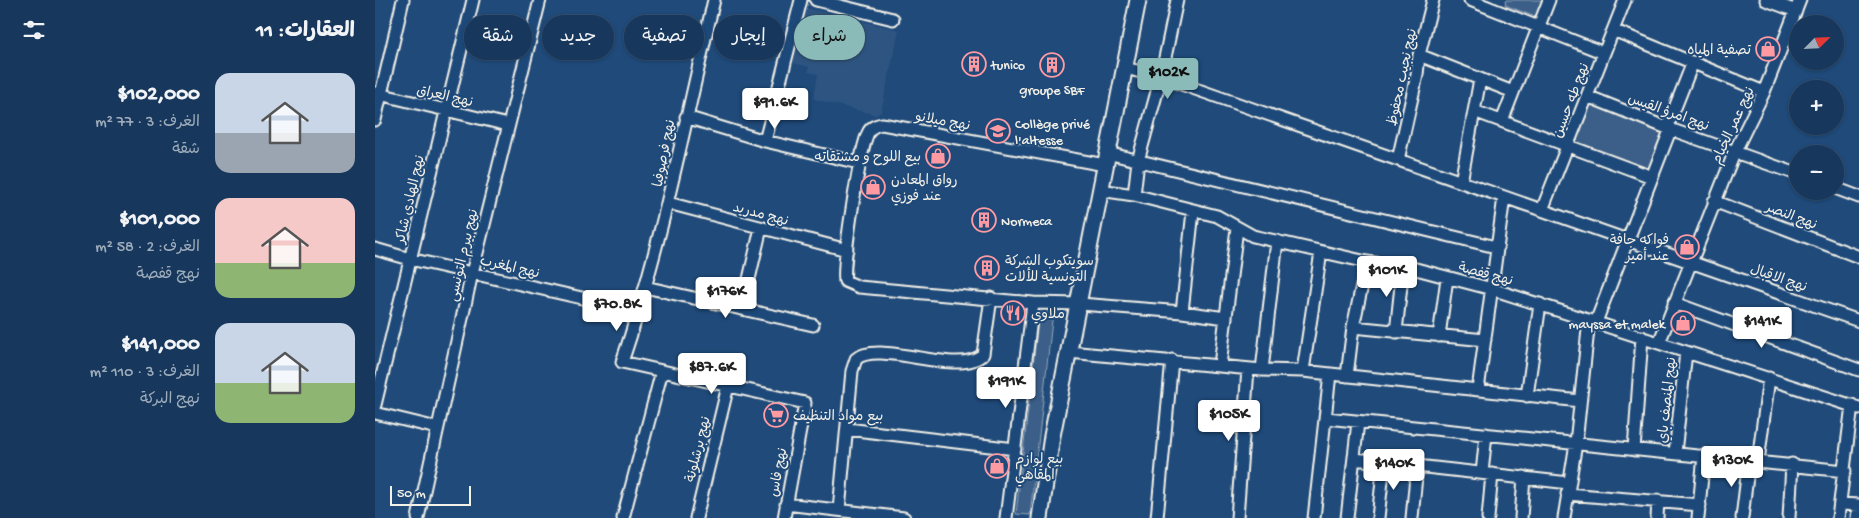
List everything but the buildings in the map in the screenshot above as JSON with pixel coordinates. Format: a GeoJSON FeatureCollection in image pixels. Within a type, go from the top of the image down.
{"type":"FeatureCollection","features":[{"type":"Feature","properties":{"kind":"main road"},"geometry":{"type":"LineString","coordinates":[[1041,518],[1052,436],[1138,0]]}},
{"type":"Feature","properties":{"kind":"street","name":"نهج الهادي شاكر"},"geometry":{"type":"LineString","coordinates":[[375,406],[473,0]]}},
{"type":"Feature","properties":{"kind":"street","name":"نهج بيرم التونسي"},"geometry":{"type":"LineString","coordinates":[[418,518],[472,273],[540,0]]}},
{"type":"Feature","properties":{"kind":"street","name":"نهج فرصوفيا"},"geometry":{"type":"LineString","coordinates":[[662,370],[622,362],[639,311],[668,203],[714,0]]}},
{"type":"Feature","properties":{"kind":"street"},"geometry":{"type":"LineString","coordinates":[[765,141],[801,0]]}},
{"type":"Feature","properties":{"kind":"street"},"geometry":{"type":"LineString","coordinates":[[816,0],[893,19]]}},
{"type":"Feature","properties":{"kind":"street"},"geometry":{"type":"LineString","coordinates":[[1134,195],[1138,161],[1161,77],[1177,0]]}},
{"type":"Feature","properties":{"kind":"street","name":"نهج نجيب محفوظ"},"geometry":{"type":"LineString","coordinates":[[1398,160],[1417,75],[1419,55],[1433,0]]}},
{"type":"Feature","properties":{"kind":"street"},"geometry":{"type":"LineString","coordinates":[[1470,0],[1498,5],[1538,27],[1604,53]]}},
{"type":"Feature","properties":{"kind":"street"},"geometry":{"type":"LineString","coordinates":[[1502,122],[1549,0]]}},
{"type":"Feature","properties":{"kind":"street","name":"نهج طه حسين"},"geometry":{"type":"LineString","coordinates":[[1542,210],[1625,0]]}},
{"type":"Feature","properties":{"kind":"street"},"geometry":{"type":"LineString","coordinates":[[1765,0],[1798,6]]}},
{"type":"Feature","properties":{"kind":"street"},"geometry":{"type":"LineString","coordinates":[[375,120],[400,1]]}},
{"type":"Feature","properties":{"kind":"street","name":"نهج عمر الخيام"},"geometry":{"type":"LineString","coordinates":[[1659,343],[1714,201],[1735,151],[1764,92],[1798,6]]}},
{"type":"Feature","properties":{"kind":"street"},"geometry":{"type":"LineString","coordinates":[[1613,30],[1764,92]]}},
{"type":"Feature","properties":{"kind":"street"},"geometry":{"type":"LineString","coordinates":[[1419,55],[1513,92]]}},
{"type":"Feature","properties":{"kind":"street"},"geometry":{"type":"LineString","coordinates":[[1565,518],[1580,401],[1593,321],[1628,240],[1693,62]]}},
{"type":"Feature","properties":{"kind":"street","name":"نهج الاقبال"},"geometry":{"type":"LineString","coordinates":[[1125,68],[1161,77],[1859,321]]}},
{"type":"Feature","properties":{"kind":"street"},"geometry":{"type":"LineString","coordinates":[[1461,182],[1480,79]]}},
{"type":"Feature","properties":{"kind":"street","name":"نهج العراق"},"geometry":{"type":"LineString","coordinates":[[379,94],[508,125]]}},
{"type":"Feature","properties":{"kind":"street","name":"نهج امرؤ القيس"},"geometry":{"type":"LineString","coordinates":[[1587,96],[1789,171]]}},
{"type":"Feature","properties":{"kind":"street"},"geometry":{"type":"LineString","coordinates":[[1474,111],[1652,177]]}},
{"type":"Feature","properties":{"kind":"street"},"geometry":{"type":"LineString","coordinates":[[686,117],[765,141],[859,163]]}},
{"type":"Feature","properties":{"kind":"street","name":"نهج ميلانو"},"geometry":{"type":"LineString","coordinates":[[991,298],[859,287],[845,282],[847,250],[859,163],[868,132],[872,127],[882,124],[1106,159],[1138,161],[1496,247]]}},
{"type":"Feature","properties":{"kind":"street","name":"نهج قفصة"},"geometry":{"type":"LineString","coordinates":[[1100,190],[1134,195],[1217,216],[1253,236],[1367,262],[1403,267],[1492,289],[1857,407]]}},
{"type":"Feature","properties":{"kind":"street"},"geometry":{"type":"LineString","coordinates":[[1844,191],[1859,197]]}},
{"type":"Feature","properties":{"kind":"street"},"geometry":{"type":"LineString","coordinates":[[1478,390],[1504,197]]}},
{"type":"Feature","properties":{"kind":"street","name":"نهج النصر"},"geometry":{"type":"LineString","coordinates":[[1714,201],[1859,257]]}},
{"type":"Feature","properties":{"kind":"street","name":"نهج مدريد"},"geometry":{"type":"LineString","coordinates":[[668,203],[847,250]]}},
{"type":"Feature","properties":{"kind":"street"},"geometry":{"type":"LineString","coordinates":[[1182,312],[1193,211]]}},
{"type":"Feature","properties":{"kind":"street"},"geometry":{"type":"LineString","coordinates":[[742,309],[761,228]]}},
{"type":"Feature","properties":{"kind":"street"},"geometry":{"type":"LineString","coordinates":[[1220,365],[1237,228]]}},
{"type":"Feature","properties":{"kind":"street"},"geometry":{"type":"LineString","coordinates":[[1262,370],[1277,241]]}},
{"type":"Feature","properties":{"kind":"street","name":"نهج المغرب"},"geometry":{"type":"LineString","coordinates":[[375,249],[409,260],[639,311]]}},
{"type":"Feature","properties":{"kind":"street"},"geometry":{"type":"LineString","coordinates":[[1303,371],[1321,252]]}},
{"type":"Feature","properties":{"kind":"street"},"geometry":{"type":"LineString","coordinates":[[1347,376],[1353,327],[1367,262]]}},
{"type":"Feature","properties":{"kind":"street"},"geometry":{"type":"LineString","coordinates":[[1397,332],[1403,267]]}},
{"type":"Feature","properties":{"kind":"street"},"geometry":{"type":"LineString","coordinates":[[1439,336],[1447,278]]}},
{"type":"Feature","properties":{"kind":"street"},"geometry":{"type":"LineString","coordinates":[[645,287],[813,325]]}},
{"type":"Feature","properties":{"kind":"street"},"geometry":{"type":"LineString","coordinates":[[839,510],[852,371],[856,359],[870,353],[958,362],[972,362],[979,359],[983,354],[991,298],[1033,304],[1079,304],[1182,312],[1226,318]]}},
{"type":"Feature","properties":{"kind":"street"},"geometry":{"type":"LineString","coordinates":[[1006,518],[1033,304]]}},
{"type":"Feature","properties":{"kind":"street"},"geometry":{"type":"LineString","coordinates":[[1527,396],[1540,304]]}},
{"type":"Feature","properties":{"kind":"street"},"geometry":{"type":"LineString","coordinates":[[1674,304],[1859,370]]}},
{"type":"Feature","properties":{"kind":"street"},"geometry":{"type":"LineString","coordinates":[[1353,327],[1485,340]]}},
{"type":"Feature","properties":{"kind":"street"},"geometry":{"type":"LineString","coordinates":[[1634,450],[1642,337]]}},
{"type":"Feature","properties":{"kind":"street"},"geometry":{"type":"LineString","coordinates":[[1069,352],[1172,360],[1248,369],[1303,371],[1580,401]]}},
{"type":"Feature","properties":{"kind":"street","name":"نهج المنصف باي"},"geometry":{"type":"LineString","coordinates":[[1675,453],[1686,352]]}},
{"type":"Feature","properties":{"kind":"street"},"geometry":{"type":"LineString","coordinates":[[1157,518],[1172,360]]}},
{"type":"Feature","properties":{"kind":"street"},"geometry":{"type":"LineString","coordinates":[[1237,518],[1248,369]]}},
{"type":"Feature","properties":{"kind":"street"},"geometry":{"type":"LineString","coordinates":[[623,518],[662,370],[728,386]]}},
{"type":"Feature","properties":{"kind":"street"},"geometry":{"type":"LineString","coordinates":[[1314,518],[1331,374]]}},
{"type":"Feature","properties":{"kind":"street"},"geometry":{"type":"LineString","coordinates":[[1742,518],[1769,378]]}},
{"type":"Feature","properties":{"kind":"street","name":"نهج فاس"},"geometry":{"type":"LineString","coordinates":[[728,386],[805,403],[784,518]]}},
{"type":"Feature","properties":{"kind":"street","name":"نهج برشلونة"},"geometry":{"type":"LineString","coordinates":[[696,518],[728,386]]}},
{"type":"Feature","properties":{"kind":"street"},"geometry":{"type":"LineString","coordinates":[[1838,518],[1857,407]]}},
{"type":"Feature","properties":{"kind":"street"},"geometry":{"type":"LineString","coordinates":[[375,413],[437,428]]}},
{"type":"Feature","properties":{"kind":"street"},"geometry":{"type":"LineString","coordinates":[[1326,418],[1845,470]]}},
{"type":"Feature","properties":{"kind":"street"},"geometry":{"type":"LineString","coordinates":[[1347,518],[1358,422]]}},
{"type":"Feature","properties":{"kind":"street"},"geometry":{"type":"LineString","coordinates":[[847,429],[1015,449]]}},
{"type":"Feature","properties":{"kind":"street"},"geometry":{"type":"LineString","coordinates":[[1486,434],[1489,518]]}},
{"type":"Feature","properties":{"kind":"street"},"geometry":{"type":"LineString","coordinates":[[1698,518],[1705,456]]}},
{"type":"Feature","properties":{"kind":"street"},"geometry":{"type":"LineString","coordinates":[[1354,459],[1487,473],[1524,478],[1568,489],[1699,505]]}},
{"type":"Feature","properties":{"kind":"street"},"geometry":{"type":"LineString","coordinates":[[1378,518],[1383,462]]}},
{"type":"Feature","properties":{"kind":"street"},"geometry":{"type":"LineString","coordinates":[[1789,518],[1791,464]]}},
{"type":"Feature","properties":{"kind":"street"},"geometry":{"type":"LineString","coordinates":[[1412,518],[1417,466]]}},
{"type":"Feature","properties":{"kind":"street"},"geometry":{"type":"LineString","coordinates":[[1521,518],[1524,478]]}},
{"type":"Feature","properties":{"kind":"street"},"geometry":{"type":"LineString","coordinates":[[1657,518],[1658,500]]}},
{"type":"Feature","properties":{"kind":"street"},"geometry":{"type":"LineString","coordinates":[[786,504],[839,510],[863,516],[904,518]]}},
{"type":"Feature","properties":{"kind":"street"},"geometry":{"type":"LineString","coordinates":[[1841,504],[1859,505],[1857,518]]}},
{"type":"Feature","properties":{"kind":"shaded area"},"geometry":{"type":"Polygon","coordinates":[[[1506,0],[1544,0],[1538,18],[1505,5],[1506,0]]]}},
{"type":"Feature","properties":{"kind":"shaded area"},"geometry":{"type":"Polygon","coordinates":[[[805,8],[835,15],[802,15],[805,8]]]}},
{"type":"Feature","properties":{"kind":"shaded area"},"geometry":{"type":"Polygon","coordinates":[[[865,22],[899,30],[881,112],[876,115],[814,99],[818,74],[808,72],[809,67],[793,63],[794,59],[865,60],[865,22]]]}},
{"type":"Feature","properties":{"kind":"shaded area"},"geometry":{"type":"Polygon","coordinates":[[[1588,98],[1668,129],[1650,175],[1570,144],[1588,98]]]}},
{"type":"Feature","properties":{"kind":"shaded area"},"geometry":{"type":"Polygon","coordinates":[[[1053,312],[1030,515],[1016,514],[1039,313],[1053,312]]]}},
{"type":"Feature","properties":{"kind":"place","name":"تصفية المياه"},"geometry":{"type":"Point","coordinates":[1768,49]}},
{"type":"Feature","properties":{"kind":"place","name":"tunico"},"geometry":{"type":"Point","coordinates":[974,64]}},
{"type":"Feature","properties":{"kind":"place","name":"groupe SBF"},"geometry":{"type":"Point","coordinates":[1052,65]}},
{"type":"Feature","properties":{"kind":"place","name":"Collège privé l'altesse"},"geometry":{"type":"Point","coordinates":[998,131]}},
{"type":"Feature","properties":{"kind":"place","name":"بيع اللوح و مشتقاته"},"geometry":{"type":"Point","coordinates":[938,156]}},
{"type":"Feature","properties":{"kind":"place","name":"رواق المعادن عند فوزي"},"geometry":{"type":"Point","coordinates":[873,187]}},
{"type":"Feature","properties":{"kind":"place","name":"Normeca"},"geometry":{"type":"Point","coordinates":[984,220]}},
{"type":"Feature","properties":{"kind":"place","name":"فواكه جافة عند أمير"},"geometry":{"type":"Point","coordinates":[1687,247]}},
{"type":"Feature","properties":{"kind":"place","name":"سويتكوب الشركة التونسية للألات"},"geometry":{"type":"Point","coordinates":[987,268]}},
{"type":"Feature","properties":{"kind":"place","name":"ملاوي"},"geometry":{"type":"Point","coordinates":[1013,313]}},
{"type":"Feature","properties":{"kind":"place","name":"mayssa et malek"},"geometry":{"type":"Point","coordinates":[1683,323]}},
{"type":"Feature","properties":{"kind":"place","name":"بيع مواد التنظيف"},"geometry":{"type":"Point","coordinates":[776,415]}},
{"type":"Feature","properties":{"kind":"place","name":"بيع لوازم المقاهي"},"geometry":{"type":"Point","coordinates":[997,466]}}]}
